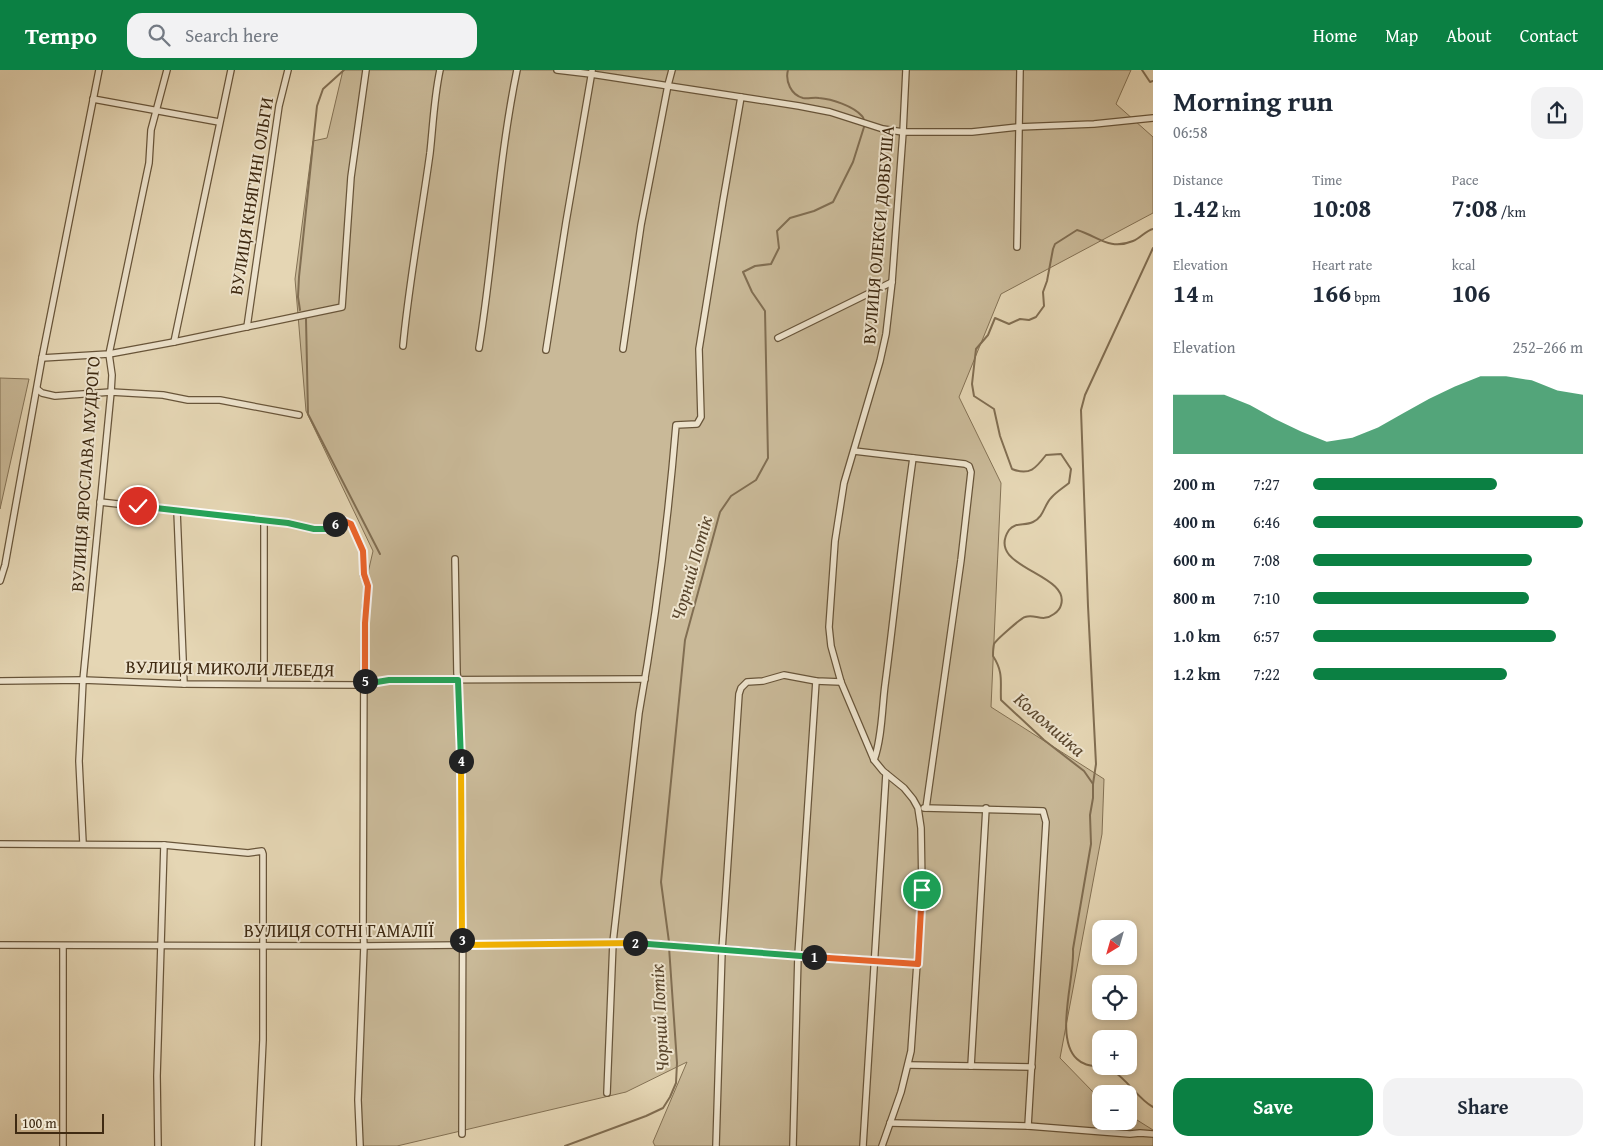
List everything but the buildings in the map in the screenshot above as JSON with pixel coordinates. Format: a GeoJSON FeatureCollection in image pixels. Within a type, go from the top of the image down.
{"type":"FeatureCollection","features":[{"type":"Feature","properties":{"kind":"street"},"geometry":{"type":"LineString","coordinates":[[0,581],[99,70]]}},
{"type":"Feature","properties":{"kind":"street","name":"ВУЛИЦЯ ЯРОСЛАВА МУДРОГО"},"geometry":{"type":"LineString","coordinates":[[83,843],[79,761],[83,680],[111,392],[112,375],[109,354],[149,164],[151,130],[167,70]]}},
{"type":"Feature","properties":{"kind":"street"},"geometry":{"type":"LineString","coordinates":[[174,342],[231,70]]}},
{"type":"Feature","properties":{"kind":"street","name":"ВУЛИЦЯ КНЯГИНІ ОЛЬГИ"},"geometry":{"type":"LineString","coordinates":[[247,327],[279,106],[288,70]]}},
{"type":"Feature","properties":{"kind":"street"},"geometry":{"type":"LineString","coordinates":[[42,358],[109,354],[342,307],[351,177],[366,70]]}},
{"type":"Feature","properties":{"kind":"street"},"geometry":{"type":"LineString","coordinates":[[403,346],[440,70]]}},
{"type":"Feature","properties":{"kind":"street"},"geometry":{"type":"LineString","coordinates":[[480,348],[498,192],[517,70]]}},
{"type":"Feature","properties":{"kind":"street"},"geometry":{"type":"LineString","coordinates":[[557,70],[592,72],[830,112],[883,130],[903,132],[972,132],[1153,118]]}},
{"type":"Feature","properties":{"kind":"street"},"geometry":{"type":"LineString","coordinates":[[624,350],[641,225],[672,70]]}},
{"type":"Feature","properties":{"kind":"street","name":"ВУЛИЦЯ ОЛЕКСИ ДОВБУША"},"geometry":{"type":"LineString","coordinates":[[882,1146],[909,1064],[912,1044],[922,890],[922,835],[918,808],[911,796],[886,774],[874,760],[841,682],[831,646],[829,627],[837,525],[844,483],[883,348],[892,282],[906,70]]}},
{"type":"Feature","properties":{"kind":"street"},"geometry":{"type":"LineString","coordinates":[[1017,247],[1020,70]]}},
{"type":"Feature","properties":{"kind":"street"},"geometry":{"type":"LineString","coordinates":[[546,350],[592,72]]}},
{"type":"Feature","properties":{"kind":"street"},"geometry":{"type":"LineString","coordinates":[[608,1093],[613,942],[639,713],[671,486],[676,425],[697,424],[700,417],[699,349],[722,201],[742,97]]}},
{"type":"Feature","properties":{"kind":"street"},"geometry":{"type":"LineString","coordinates":[[93,99],[219,122]]}},
{"type":"Feature","properties":{"kind":"street"},"geometry":{"type":"LineString","coordinates":[[778,338],[892,282]]}},
{"type":"Feature","properties":{"kind":"street"},"geometry":{"type":"LineString","coordinates":[[37,389],[42,393],[55,396],[111,392],[164,394],[188,400],[220,400],[299,415]]}},
{"type":"Feature","properties":{"kind":"street"},"geometry":{"type":"LineString","coordinates":[[854,450],[970,466],[971,472],[961,560],[926,808]]}},
{"type":"Feature","properties":{"kind":"street"},"geometry":{"type":"LineString","coordinates":[[874,760],[878,745],[896,608],[906,503],[913,458]]}},
{"type":"Feature","properties":{"kind":"street"},"geometry":{"type":"LineString","coordinates":[[100,502],[322,529],[341,521],[347,522],[354,527],[363,551],[364,574],[368,586],[365,623],[364,946],[358,1100],[360,1146]]}},
{"type":"Feature","properties":{"kind":"street"},"geometry":{"type":"LineString","coordinates":[[177,511],[184,684]]}},
{"type":"Feature","properties":{"kind":"street"},"geometry":{"type":"LineString","coordinates":[[264,521],[264,683]]}},
{"type":"Feature","properties":{"kind":"street"},"geometry":{"type":"LineString","coordinates":[[455,559],[463,863],[462,1134]]}},
{"type":"Feature","properties":{"kind":"street"},"geometry":{"type":"LineString","coordinates":[[716,1146],[722,950],[741,688],[747,682],[763,681],[784,675],[816,681],[841,682]]}},
{"type":"Feature","properties":{"kind":"street","name":"ВУЛИЦЯ МИКОЛИ ЛЕБЕДЯ"},"geometry":{"type":"LineString","coordinates":[[0,681],[83,680],[184,684],[365,684],[389,680],[645,679]]}},
{"type":"Feature","properties":{"kind":"street"},"geometry":{"type":"LineString","coordinates":[[793,1146],[798,955],[816,681]]}},
{"type":"Feature","properties":{"kind":"street"},"geometry":{"type":"LineString","coordinates":[[863,1146],[886,774]]}},
{"type":"Feature","properties":{"kind":"street"},"geometry":{"type":"LineString","coordinates":[[918,808],[986,808],[1043,811],[1046,822],[1028,1126]]}},
{"type":"Feature","properties":{"kind":"street"},"geometry":{"type":"LineString","coordinates":[[971,1066],[986,808]]}},
{"type":"Feature","properties":{"kind":"street"},"geometry":{"type":"LineString","coordinates":[[0,844],[83,843],[164,845],[248,853],[262,851],[263,1040],[258,1146]]}},
{"type":"Feature","properties":{"kind":"street"},"geometry":{"type":"LineString","coordinates":[[158,1146],[157,1076],[164,845]]}},
{"type":"Feature","properties":{"kind":"street","name":"ВУЛИЦЯ СОТНІ ГАМАЛІЇ"},"geometry":{"type":"LineString","coordinates":[[0,945],[161,947],[613,942],[664,944],[918,964]]}},
{"type":"Feature","properties":{"kind":"street"},"geometry":{"type":"LineString","coordinates":[[63,946],[63,1146]]}},
{"type":"Feature","properties":{"kind":"street"},"geometry":{"type":"LineString","coordinates":[[909,1064],[1032,1067]]}},
{"type":"Feature","properties":{"kind":"street"},"geometry":{"type":"LineString","coordinates":[[890,1124],[1028,1126],[1153,1134]]}},
{"type":"Feature","properties":{"kind":"shaded area"},"geometry":{"type":"Polygon","coordinates":[[[343,70],[1131,70],[1116,104],[1153,137],[1153,213],[1001,294],[959,397],[1001,483],[991,707],[1104,779],[1102,834],[1060,1058],[1092,1091],[1092,1130],[1137,1130],[1137,1120],[1153,1130],[1153,1146],[655,1146],[653,1142],[687,1062],[626,1092],[397,1146],[360,1146],[365,586],[373,551],[306,411],[295,279],[313,141],[327,138],[343,70]]]}},
{"type":"Feature","properties":{"kind":"shaded area"},"geometry":{"type":"Polygon","coordinates":[[[0,378],[29,379],[0,509],[0,378]]]}},
{"type":"Feature","properties":{"kind":"waterway"},"geometry":{"type":"LineString","coordinates":[[300,310],[298,297],[299,277],[317,106],[323,89],[344,70]]}},
{"type":"Feature","properties":{"kind":"waterway","name":"Чорний Потік"},"geometry":{"type":"LineString","coordinates":[[669,942],[661,882],[685,640],[720,512],[731,496],[756,480],[768,458],[765,311],[752,292],[743,272],[755,266],[771,264],[779,248],[777,231],[790,218],[814,211],[833,202],[853,162],[864,127],[863,117],[848,106],[836,101],[803,98],[795,94],[788,83],[788,70]]}},
{"type":"Feature","properties":{"kind":"waterway","name":"Коломийка"},"geometry":{"type":"LineString","coordinates":[[1142,70],[1150,82],[1153,81]]}},
{"type":"Feature","properties":{"kind":"waterway","name":"Коломийка"},"geometry":{"type":"LineString","coordinates":[[1153,229],[1125,244],[1104,242],[1077,230],[1055,244],[1043,292],[1044,306],[1036,317],[1029,320],[1020,319],[1009,324],[995,318],[988,335],[976,349],[972,384],[974,396],[994,409],[1000,436],[1012,469],[1024,472],[1032,470],[1046,455],[1061,454],[1071,469],[1069,483],[1051,498],[1037,520],[1011,528],[1004,543],[1008,553],[1017,562],[1054,585],[1061,594],[1061,606],[1050,617],[1029,616],[1019,621],[995,642],[993,656],[1000,673],[1001,700],[1044,740],[1084,771],[1093,784],[1090,815],[1091,844],[1073,949],[1067,1007],[1066,1023],[1070,1049],[1081,1062],[1113,1071],[1153,1107]]}},
{"type":"Feature","properties":{"kind":"waterway"},"geometry":{"type":"LineString","coordinates":[[1093,784],[1096,764],[1081,410],[1085,395],[1153,248]]}},
{"type":"Feature","properties":{"kind":"waterway"},"geometry":{"type":"LineString","coordinates":[[306,319],[308,414],[380,554]]}},
{"type":"Feature","properties":{"kind":"waterway","name":"Чорний Потік"},"geometry":{"type":"LineString","coordinates":[[565,1146],[646,1116],[663,1108],[670,1097],[676,1083],[677,1063],[669,947]]}},
{"type":"Feature","properties":{"kind":"route"},"geometry":{"type":"LineString","coordinates":[[138,506],[288,523],[314,529],[325,529],[341,521],[350,523],[354,527],[363,551],[364,574],[368,586],[365,612],[365,684],[389,680],[458,680],[463,863],[462,945],[645,943],[918,964],[922,890]]}}]}
